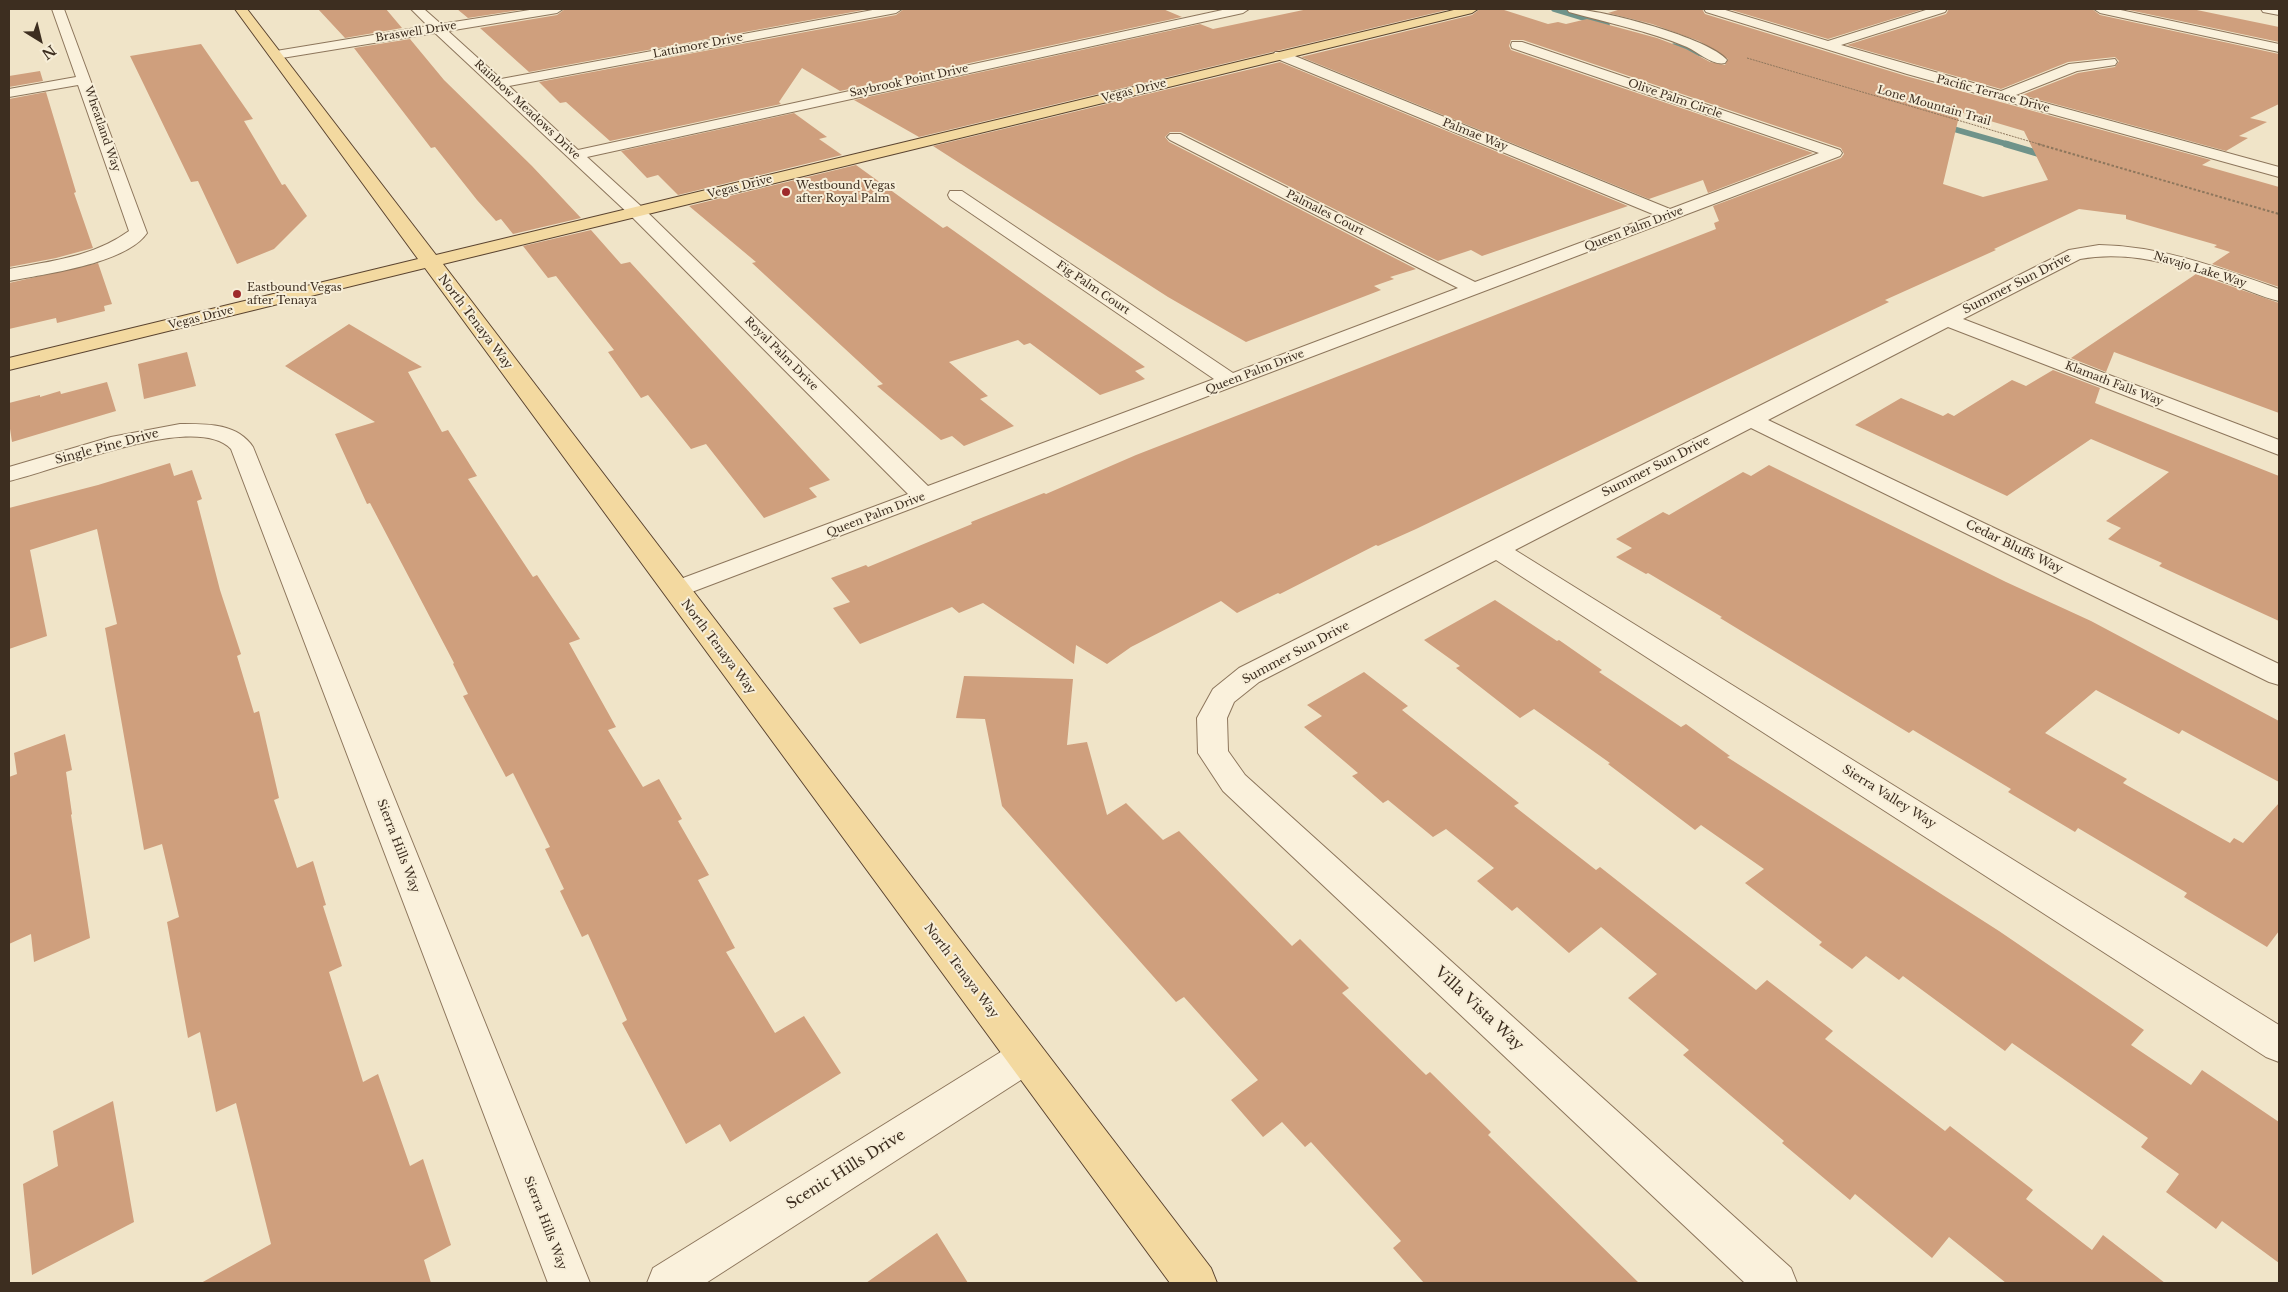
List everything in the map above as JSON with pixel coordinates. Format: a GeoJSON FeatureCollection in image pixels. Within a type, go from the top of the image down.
{"type":"FeatureCollection","features":[{"type":"Feature","properties":{"kind":"main road","name":"North Tenaya Way"},"geometry":{"type":"LineString","coordinates":[[241,9],[1196,1283]]}},
{"type":"Feature","properties":{"kind":"main road","name":"Vegas Drive"},"geometry":{"type":"LineString","coordinates":[[9,364],[1472,9]]}},
{"type":"Feature","properties":{"kind":"street","name":"Wheatland Way"},"geometry":{"type":"LineString","coordinates":[[9,275],[96,256],[124,245],[138,233],[85,80],[58,9]]}},
{"type":"Feature","properties":{"kind":"street","name":"Rainbow Meadows Drive"},"geometry":{"type":"LineString","coordinates":[[417,9],[637,212]]}},
{"type":"Feature","properties":{"kind":"street","name":"Braswell Drive"},"geometry":{"type":"LineString","coordinates":[[276,56],[557,9]]}},
{"type":"Feature","properties":{"kind":"street","name":"Lattimore Drive"},"geometry":{"type":"LineString","coordinates":[[499,84],[896,9]]}},
{"type":"Feature","properties":{"kind":"street","name":"Saybrook Point Drive"},"geometry":{"type":"LineString","coordinates":[[575,154],[1243,9]]}},
{"type":"Feature","properties":{"kind":"street"},"geometry":{"type":"LineString","coordinates":[[1574,9],[1678,40],[1712,52],[1720,60]]}},
{"type":"Feature","properties":{"kind":"street","name":"Pacific Terrace Drive"},"geometry":{"type":"LineString","coordinates":[[1710,9],[2001,96],[2279,172]]}},
{"type":"Feature","properties":{"kind":"street"},"geometry":{"type":"LineString","coordinates":[[1828,45],[1941,9]]}},
{"type":"Feature","properties":{"kind":"street"},"geometry":{"type":"LineString","coordinates":[[2100,9],[2279,48]]}},
{"type":"Feature","properties":{"kind":"street"},"geometry":{"type":"LineString","coordinates":[[2267,9],[2279,11]]}},
{"type":"Feature","properties":{"kind":"street","name":"Olive Palm Circle"},"geometry":{"type":"LineString","coordinates":[[1517,46],[1834,153]]}},
{"type":"Feature","properties":{"kind":"street","name":"Palmae Way"},"geometry":{"type":"LineString","coordinates":[[1280,56],[1670,215]]}},
{"type":"Feature","properties":{"kind":"street"},"geometry":{"type":"LineString","coordinates":[[2001,96],[2074,67],[2110,62]]}},
{"type":"Feature","properties":{"kind":"street"},"geometry":{"type":"LineString","coordinates":[[9,93],[85,80]]}},
{"type":"Feature","properties":{"kind":"street","name":"Palmales Court"},"geometry":{"type":"LineString","coordinates":[[1175,137],[1474,289]]}},
{"type":"Feature","properties":{"kind":"street","name":"Queen Palm Drive"},"geometry":{"type":"LineString","coordinates":[[676,590],[1834,153]]}},
{"type":"Feature","properties":{"kind":"street"},"geometry":{"type":"LineString","coordinates":[[2260,166],[2279,153]]}},
{"type":"Feature","properties":{"kind":"street","name":"Fig Palm Court"},"geometry":{"type":"LineString","coordinates":[[956,196],[1231,381]]}},
{"type":"Feature","properties":{"kind":"street","name":"Royal Palm Drive"},"geometry":{"type":"LineString","coordinates":[[637,212],[924,496]]}},
{"type":"Feature","properties":{"kind":"street","name":"Summer Sun Drive"},"geometry":{"type":"LineString","coordinates":[[1212,718],[1223,696],[1249,675],[1498,550],[1749,419],[1948,320],[2074,254],[2091,249],[2120,249]]}},
{"type":"Feature","properties":{"kind":"street","name":"Navajo Lake Way"},"geometry":{"type":"LineString","coordinates":[[2120,249],[2172,260],[2279,295]]}},
{"type":"Feature","properties":{"kind":"street","name":"Klamath Falls Way"},"geometry":{"type":"LineString","coordinates":[[1948,320],[2279,448]]}},
{"type":"Feature","properties":{"kind":"street","name":"Cedar Bluffs Way"},"geometry":{"type":"LineString","coordinates":[[1749,419],[2279,675]]}},
{"type":"Feature","properties":{"kind":"street","name":"Single Pine Drive"},"geometry":{"type":"LineString","coordinates":[[9,474],[136,437],[173,430],[206,429]]}},
{"type":"Feature","properties":{"kind":"street","name":"Sierra Hills Way"},"geometry":{"type":"LineString","coordinates":[[206,429],[230,435],[242,447],[568,1283]]}},
{"type":"Feature","properties":{"kind":"street","name":"Sierra Valley Way"},"geometry":{"type":"LineString","coordinates":[[1498,550],[2279,1045]]}},
{"type":"Feature","properties":{"kind":"street","name":"Villa Vista Way"},"geometry":{"type":"LineString","coordinates":[[1212,718],[1213,753],[1234,783],[1776,1283]]}},
{"type":"Feature","properties":{"kind":"street","name":"Scenic Hills Drive"},"geometry":{"type":"LineString","coordinates":[[668,1283],[1025,1057]]}},
{"type":"Feature","properties":{"kind":"path","name":"Lone Mountain Trail"},"geometry":{"type":"LineString","coordinates":[[1747,57],[1772,67],[2279,214]]}},
{"type":"Feature","properties":{"kind":"building"},"geometry":{"type":"Polygon","coordinates":[[[318,9],[386,9],[402,28],[345,38],[318,9]]]}},
{"type":"Feature","properties":{"kind":"building"},"geometry":{"type":"Polygon","coordinates":[[[457,9],[526,9],[468,18],[457,9]]]}},
{"type":"Feature","properties":{"kind":"building"},"geometry":{"type":"Polygon","coordinates":[[[565,9],[869,9],[529,72],[480,28],[557,15],[565,9]]]}},
{"type":"Feature","properties":{"kind":"building"},"geometry":{"type":"Polygon","coordinates":[[[904,9],[1163,9],[1182,17],[840,91],[802,68],[779,102],[781,104],[610,141],[566,102],[560,103],[539,82],[896,15],[904,9]]]}},
{"type":"Feature","properties":{"kind":"building"},"geometry":{"type":"Polygon","coordinates":[[[1308,9],[1451,9],[919,137],[854,100],[1200,24],[1213,29],[1308,9]]]}},
{"type":"Feature","properties":{"kind":"building"},"geometry":{"type":"Polygon","coordinates":[[[1480,9],[1501,9],[1548,24],[1558,22],[1566,24],[1587,19],[1657,38],[1686,49],[1710,62],[1725,65],[1728,59],[1699,41],[1652,24],[1608,13],[1621,9],[1702,9],[1705,14],[1906,76],[2211,160],[2202,165],[2279,187],[2279,287],[2212,264],[2230,252],[2214,247],[2217,245],[2126,219],[2126,215],[2079,209],[1994,249],[1996,250],[1885,300],[1889,302],[1416,529],[1378,546],[1376,545],[1280,594],[1278,593],[1237,613],[1221,601],[1131,647],[1107,664],[1076,645],[1074,664],[983,603],[959,613],[952,607],[860,644],[833,608],[850,602],[831,578],[866,565],[868,567],[972,524],[971,522],[1044,493],[1046,494],[1136,455],[1716,229],[1714,223],[1719,221],[1713,206],[1841,158],[1844,154],[1841,148],[1523,40],[1511,40],[1509,46],[1511,50],[1813,153],[1708,193],[1703,180],[1649,199],[1301,57],[1472,15],[1480,9]],[[1960,112],[1943,184],[1983,197],[2048,180],[2024,131],[1960,112]]]}},
{"type":"Feature","properties":{"kind":"building"},"geometry":{"type":"Polygon","coordinates":[[[1728,9],[1924,9],[1828,39],[1728,9]]]}},
{"type":"Feature","properties":{"kind":"building"},"geometry":{"type":"Polygon","coordinates":[[[1949,9],[2092,9],[2100,15],[2279,54],[2279,104],[2250,118],[2267,122],[2239,136],[2248,138],[2226,151],[2022,95],[2078,73],[2115,67],[2119,61],[2115,57],[2068,62],[2001,89],[1847,45],[1946,14],[1949,9]]]}},
{"type":"Feature","properties":{"kind":"building"},"geometry":{"type":"Polygon","coordinates":[[[2124,9],[2192,9],[2279,27],[2279,42],[2124,9]]]}},
{"type":"Feature","properties":{"kind":"building"},"geometry":{"type":"Polygon","coordinates":[[[410,39],[444,80],[532,166],[581,218],[513,234],[501,219],[496,221],[435,147],[431,148],[354,48],[410,39]]]}},
{"type":"Feature","properties":{"kind":"building"},"geometry":{"type":"Polygon","coordinates":[[[201,44],[253,119],[244,121],[282,185],[285,184],[307,216],[274,249],[237,264],[198,181],[191,182],[130,56],[201,44]]]}},
{"type":"Feature","properties":{"kind":"building"},"geometry":{"type":"Polygon","coordinates":[[[1280,62],[1628,206],[1482,256],[1471,250],[1438,261],[1181,132],[1170,132],[1165,137],[1169,142],[1416,269],[1390,277],[1394,279],[1374,286],[1381,290],[1246,342],[1168,297],[933,146],[1280,62]]]}},
{"type":"Feature","properties":{"kind":"building"},"geometry":{"type":"Polygon","coordinates":[[[40,71],[43,81],[9,87],[9,76],[40,71]]]}},
{"type":"Feature","properties":{"kind":"building"},"geometry":{"type":"Polygon","coordinates":[[[46,92],[76,192],[74,193],[93,248],[56,258],[9,267],[9,99],[46,92]]]}},
{"type":"Feature","properties":{"kind":"building"},"geometry":{"type":"Polygon","coordinates":[[[794,113],[827,137],[819,139],[842,155],[678,195],[658,175],[647,178],[621,151],[794,113]]]}},
{"type":"Feature","properties":{"kind":"building"},"geometry":{"type":"Polygon","coordinates":[[[856,165],[943,228],[947,226],[1145,367],[1135,371],[1145,379],[1100,395],[1030,343],[1024,345],[1018,340],[949,362],[988,396],[980,399],[1014,426],[964,446],[952,436],[941,440],[877,386],[883,384],[752,263],[756,262],[689,206],[856,165]]]}},
{"type":"Feature","properties":{"kind":"building"},"geometry":{"type":"Polygon","coordinates":[[[591,230],[621,264],[630,262],[830,480],[809,488],[817,497],[764,518],[706,444],[691,449],[648,395],[641,398],[608,352],[614,350],[556,276],[548,278],[523,246],[591,230]]]}},
{"type":"Feature","properties":{"kind":"building"},"geometry":{"type":"Polygon","coordinates":[[[98,263],[112,304],[104,306],[105,311],[57,323],[56,318],[9,329],[9,283],[98,263]]]}},
{"type":"Feature","properties":{"kind":"building"},"geometry":{"type":"Polygon","coordinates":[[[2196,274],[2279,303],[2279,413],[2114,352],[2106,372],[2071,358],[2196,274]]]}},
{"type":"Feature","properties":{"kind":"building"},"geometry":{"type":"Polygon","coordinates":[[[349,324],[422,367],[408,372],[442,432],[448,430],[477,476],[468,479],[533,577],[537,575],[580,639],[569,643],[616,727],[608,730],[643,787],[659,779],[682,819],[678,821],[709,875],[698,880],[735,948],[726,952],[775,1033],[804,1016],[841,1073],[730,1142],[720,1124],[686,1144],[622,1023],[627,1020],[588,934],[582,937],[560,891],[564,889],[545,849],[550,847],[513,773],[506,777],[463,696],[468,694],[454,663],[370,503],[367,504],[335,434],[375,422],[285,366],[349,324]]]}},
{"type":"Feature","properties":{"kind":"building"},"geometry":{"type":"Polygon","coordinates":[[[187,352],[196,386],[144,399],[138,364],[187,352]]]}},
{"type":"Feature","properties":{"kind":"building"},"geometry":{"type":"Polygon","coordinates":[[[2053,370],[2100,388],[2095,403],[2279,476],[2279,621],[2159,566],[2162,563],[2108,539],[2121,528],[2106,521],[2169,472],[2091,439],[2007,496],[1855,425],[1901,398],[1943,416],[1948,413],[1954,416],[2012,380],[2026,386],[2053,370]]]}},
{"type":"Feature","properties":{"kind":"building"},"geometry":{"type":"Polygon","coordinates":[[[107,382],[116,411],[12,442],[9,403],[60,391],[61,394],[107,382]]]}},
{"type":"Feature","properties":{"kind":"building"},"geometry":{"type":"Polygon","coordinates":[[[170,463],[174,476],[192,470],[202,499],[197,501],[220,590],[241,654],[237,656],[254,713],[259,711],[279,798],[274,800],[297,868],[313,861],[326,905],[323,906],[342,966],[329,972],[363,1082],[378,1074],[410,1166],[423,1159],[451,1245],[424,1260],[431,1283],[201,1283],[271,1244],[236,1103],[216,1112],[200,1032],[188,1038],[167,922],[179,917],[162,844],[144,850],[105,628],[117,624],[97,529],[30,550],[47,636],[9,649],[9,508],[98,485],[170,463]]]}},
{"type":"Feature","properties":{"kind":"building"},"geometry":{"type":"Polygon","coordinates":[[[1769,465],[2006,582],[2091,621],[2279,721],[2279,782],[2182,730],[2179,734],[2096,690],[2045,733],[2127,779],[2123,783],[2230,843],[2234,838],[2243,843],[2279,803],[2279,931],[2267,947],[2184,897],[2187,893],[2078,828],[2075,832],[2008,792],[2011,789],[1913,730],[1909,733],[1720,618],[1722,617],[1648,573],[1646,574],[1616,557],[1632,548],[1616,539],[1663,512],[1669,515],[1743,472],[1751,476],[1769,465]]]}},
{"type":"Feature","properties":{"kind":"building"},"geometry":{"type":"Polygon","coordinates":[[[1495,600],[1557,641],[1559,640],[1602,670],[1599,672],[1681,727],[1686,724],[1730,756],[1727,757],[1999,931],[2144,1030],[2131,1045],[2191,1085],[2202,1070],[2279,1122],[2279,1263],[2222,1221],[2216,1229],[2166,1192],[2179,1174],[2141,1147],[2148,1138],[2012,1043],[2005,1051],[1903,976],[1899,980],[1866,956],[1852,969],[1819,945],[1822,942],[1745,883],[1764,869],[1701,825],[1695,830],[1608,764],[1610,763],[1534,709],[1520,718],[1456,668],[1460,666],[1424,640],[1495,600]]]}},
{"type":"Feature","properties":{"kind":"building"},"geometry":{"type":"Polygon","coordinates":[[[1364,672],[1408,706],[1402,710],[1519,803],[1514,806],[1596,870],[1600,867],[1756,990],[1767,980],[1833,1031],[1825,1039],[1945,1131],[1950,1126],[2033,1190],[2026,1199],[2092,1250],[2103,1235],[2165,1283],[2006,1283],[1949,1237],[1932,1258],[1855,1194],[1850,1200],[1782,1143],[1784,1141],[1683,1055],[1689,1050],[1628,998],[1657,974],[1601,927],[1569,953],[1517,907],[1512,911],[1477,881],[1494,868],[1446,829],[1433,837],[1388,800],[1383,803],[1352,776],[1358,773],[1304,727],[1322,716],[1307,705],[1364,672]]]}},
{"type":"Feature","properties":{"kind":"building"},"geometry":{"type":"Polygon","coordinates":[[[964,676],[1073,679],[1067,745],[1087,742],[1107,815],[1126,803],[1163,840],[1179,831],[1292,946],[1300,939],[1349,988],[1342,993],[1426,1075],[1430,1072],[1491,1132],[1488,1135],[1639,1283],[1424,1283],[1393,1248],[1401,1241],[1311,1142],[1305,1147],[1282,1122],[1263,1137],[1231,1100],[1258,1080],[1184,997],[1176,1002],[1002,806],[985,719],[956,718],[964,676]]]}},
{"type":"Feature","properties":{"kind":"building"},"geometry":{"type":"Polygon","coordinates":[[[65,734],[72,770],[66,772],[71,815],[90,938],[34,962],[31,934],[9,944],[9,777],[17,774],[14,753],[65,734]]]}},
{"type":"Feature","properties":{"kind":"building"},"geometry":{"type":"Polygon","coordinates":[[[113,1101],[134,1222],[32,1275],[23,1184],[58,1166],[53,1131],[113,1101]]]}},
{"type":"Feature","properties":{"kind":"building"},"geometry":{"type":"Polygon","coordinates":[[[937,1233],[968,1283],[866,1283],[937,1233]]]}},
{"type":"Feature","properties":{"kind":"waterway"},"geometry":{"type":"LineString","coordinates":[[1554,9],[1607,25]]}},
{"type":"Feature","properties":{"kind":"waterway"},"geometry":{"type":"LineString","coordinates":[[1674,46],[1712,57]]}},
{"type":"Feature","properties":{"kind":"waterway"},"geometry":{"type":"LineString","coordinates":[[1943,126],[2010,145]]}},
{"type":"Feature","properties":{"kind":"waterway"},"geometry":{"type":"LineString","coordinates":[[2006,144],[2050,157]]}},
{"type":"Feature","properties":{"kind":"place","name":"Westbound Vegas after Royal Palm"},"geometry":{"type":"Point","coordinates":[786,192]}},
{"type":"Feature","properties":{"kind":"place","name":"Eastbound Vegas after Tenaya"},"geometry":{"type":"Point","coordinates":[237,294]}}]}
